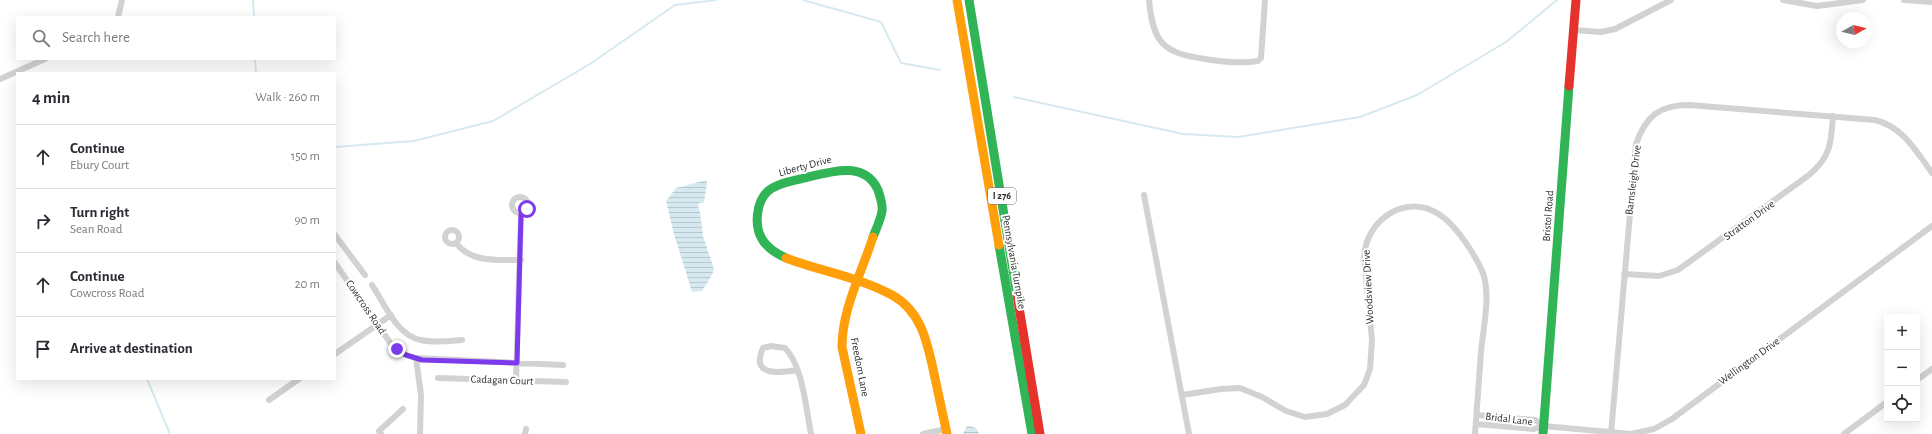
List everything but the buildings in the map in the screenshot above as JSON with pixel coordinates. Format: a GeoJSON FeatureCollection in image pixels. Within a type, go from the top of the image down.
{"type":"FeatureCollection","features":[{"type":"Feature","properties":{"kind":"main road","name":"Pennsylvania Turnpike"},"geometry":{"type":"LineString","coordinates":[[957,0],[1032,434]]}},
{"type":"Feature","properties":{"kind":"main road","name":"Pennsylvania Turnpike"},"geometry":{"type":"LineString","coordinates":[[969,0],[1040,434]]}},
{"type":"Feature","properties":{"kind":"main road","name":"Bristol Road"},"geometry":{"type":"LineString","coordinates":[[1544,430],[1576,0]]}},
{"type":"Feature","properties":{"kind":"main road","name":"Liberty Drive"},"geometry":{"type":"LineString","coordinates":[[858,283],[882,211],[880,194],[870,178],[863,172],[852,169],[838,169],[772,188],[764,197],[757,217],[759,234],[768,248],[781,256],[858,283],[890,294],[900,300],[921,325],[926,337],[946,432]]}},
{"type":"Feature","properties":{"kind":"main road","name":"Freedom Lane"},"geometry":{"type":"LineString","coordinates":[[858,283],[841,334],[842,347],[861,434]]}},
{"type":"Feature","properties":{"kind":"street"},"geometry":{"type":"LineString","coordinates":[[119,16],[122,0]]}},
{"type":"Feature","properties":{"kind":"street"},"geometry":{"type":"LineString","coordinates":[[1149,0],[1151,20],[1154,31],[1159,39],[1171,51],[1186,57],[1235,62],[1258,61],[1261,58],[1265,0]]}},
{"type":"Feature","properties":{"kind":"street"},"geometry":{"type":"LineString","coordinates":[[1573,30],[1601,32],[1615,29],[1671,0]]}},
{"type":"Feature","properties":{"kind":"street"},"geometry":{"type":"LineString","coordinates":[[1783,0],[1816,6],[1863,0]]}},
{"type":"Feature","properties":{"kind":"street"},"geometry":{"type":"LineString","coordinates":[[1904,0],[1932,2]]}},
{"type":"Feature","properties":{"kind":"street"},"geometry":{"type":"LineString","coordinates":[[0,79],[43,60]]}},
{"type":"Feature","properties":{"kind":"street","name":"Barnsleigh Drive"},"geometry":{"type":"LineString","coordinates":[[1611,434],[1636,144],[1645,123],[1653,115],[1666,107],[1689,105],[1876,120],[1894,126],[1906,138],[1932,172]]}},
{"type":"Feature","properties":{"kind":"street","name":"Stratton Drive"},"geometry":{"type":"LineString","coordinates":[[1624,274],[1659,276],[1678,270],[1809,175],[1821,165],[1826,158],[1831,138],[1833,116]]}},
{"type":"Feature","properties":{"kind":"street"},"geometry":{"type":"LineString","coordinates":[[1144,195],[1189,434]]}},
{"type":"Feature","properties":{"kind":"street","name":"Woodsview Drive"},"geometry":{"type":"LineString","coordinates":[[1182,395],[1221,389],[1240,388],[1286,411],[1305,416],[1315,416],[1335,411],[1353,398],[1364,385],[1367,378],[1372,350],[1365,275],[1365,246],[1373,228],[1382,218],[1397,210],[1412,206],[1428,208],[1449,222],[1474,255],[1483,274],[1485,304],[1475,434]]}},
{"type":"Feature","properties":{"kind":"street"},"geometry":{"type":"LineString","coordinates":[[516,381],[521,260],[521,214]]}},
{"type":"Feature","properties":{"kind":"street","name":"Wellington Drive"},"geometry":{"type":"LineString","coordinates":[[1544,430],[1632,434],[1645,432],[1663,424],[1932,226]]}},
{"type":"Feature","properties":{"kind":"street"},"geometry":{"type":"LineString","coordinates":[[336,236],[365,275]]}},
{"type":"Feature","properties":{"kind":"street"},"geometry":{"type":"LineString","coordinates":[[336,247],[341,243]]}},
{"type":"Feature","properties":{"kind":"street"},"geometry":{"type":"LineString","coordinates":[[456,244],[464,252],[480,258],[521,260]]}},
{"type":"Feature","properties":{"kind":"street","name":"Cowcross Road"},"geometry":{"type":"LineString","coordinates":[[336,264],[377,325],[397,349],[416,358]]}},
{"type":"Feature","properties":{"kind":"street"},"geometry":{"type":"LineString","coordinates":[[372,285],[391,315],[402,329],[410,336],[420,340],[462,340]]}},
{"type":"Feature","properties":{"kind":"street"},"geometry":{"type":"LineString","coordinates":[[336,353],[391,315]]}},
{"type":"Feature","properties":{"kind":"street"},"geometry":{"type":"LineString","coordinates":[[797,370],[772,373],[763,368],[760,360],[763,348],[770,346],[785,348],[795,363],[797,370],[811,434]]}},
{"type":"Feature","properties":{"kind":"street"},"geometry":{"type":"LineString","coordinates":[[420,434],[421,395],[416,358],[563,365]]}},
{"type":"Feature","properties":{"kind":"street"},"geometry":{"type":"LineString","coordinates":[[1920,378],[1932,369]]}},
{"type":"Feature","properties":{"kind":"street","name":"Cadagan Court"},"geometry":{"type":"LineString","coordinates":[[438,378],[566,382]]}},
{"type":"Feature","properties":{"kind":"street"},"geometry":{"type":"LineString","coordinates":[[268,400],[298,380]]}},
{"type":"Feature","properties":{"kind":"street"},"geometry":{"type":"LineString","coordinates":[[1844,434],[1884,404]]}},
{"type":"Feature","properties":{"kind":"street"},"geometry":{"type":"LineString","coordinates":[[381,434],[379,431],[403,409]]}},
{"type":"Feature","properties":{"kind":"street","name":"Bridal Lane"},"geometry":{"type":"LineString","coordinates":[[1476,415],[1535,420],[1544,430]]}},
{"type":"Feature","properties":{"kind":"street","name":"Bridal Lane"},"geometry":{"type":"LineString","coordinates":[[1476,424],[1544,430]]}},
{"type":"Feature","properties":{"kind":"street"},"geometry":{"type":"LineString","coordinates":[[923,434],[946,432]]}},
{"type":"Feature","properties":{"kind":"shaded area"},"geometry":{"type":"Polygon","coordinates":[[[706,180],[707,183],[704,202],[699,203],[698,206],[703,236],[714,269],[702,291],[692,292],[674,234],[666,201],[676,188],[706,180]]]}},
{"type":"Feature","properties":{"kind":"shaded area"},"geometry":{"type":"Polygon","coordinates":[[[967,426],[971,426],[978,430],[979,434],[963,434],[967,426]]]}},
{"type":"Feature","properties":{"kind":"waterway"},"geometry":{"type":"LineString","coordinates":[[253,0],[254,16]]}},
{"type":"Feature","properties":{"kind":"waterway"},"geometry":{"type":"LineString","coordinates":[[336,147],[414,141],[493,121],[590,64],[675,5],[716,0]]}},
{"type":"Feature","properties":{"kind":"waterway"},"geometry":{"type":"LineString","coordinates":[[803,0],[881,22],[901,63],[940,70]]}},
{"type":"Feature","properties":{"kind":"waterway"},"geometry":{"type":"LineString","coordinates":[[1014,97],[1183,134],[1238,137],[1360,117],[1417,95],[1506,42],[1557,0]]}},
{"type":"Feature","properties":{"kind":"waterway"},"geometry":{"type":"LineString","coordinates":[[255,60],[256,72]]}},
{"type":"Feature","properties":{"kind":"waterway"},"geometry":{"type":"LineString","coordinates":[[147,380],[170,434]]}},
{"type":"Feature","properties":{"kind":"traffic: fast"},"geometry":{"type":"LineString","coordinates":[[969,0],[1017,295]]}},
{"type":"Feature","properties":{"kind":"traffic: fast"},"geometry":{"type":"LineString","coordinates":[[1543,434],[1569,86]]}},
{"type":"Feature","properties":{"kind":"traffic: fast"},"geometry":{"type":"LineString","coordinates":[[786,258],[769,248],[759,234],[757,221],[761,201],[772,188],[787,182],[828,172],[848,170],[865,175],[872,181],[878,190],[882,209],[881,217],[873,237]]}},
{"type":"Feature","properties":{"kind":"traffic: fast"},"geometry":{"type":"LineString","coordinates":[[999,245],[1032,434]]}},
{"type":"Feature","properties":{"kind":"traffic: slow"},"geometry":{"type":"LineString","coordinates":[[957,0],[999,245]]}},
{"type":"Feature","properties":{"kind":"traffic: slow"},"geometry":{"type":"LineString","coordinates":[[861,434],[842,347],[845,319],[853,291],[873,237]]}},
{"type":"Feature","properties":{"kind":"traffic: slow"},"geometry":{"type":"LineString","coordinates":[[786,258],[866,283],[892,295],[911,311],[917,320],[926,342],[947,434]]}},
{"type":"Feature","properties":{"kind":"traffic: jam"},"geometry":{"type":"LineString","coordinates":[[1569,86],[1576,0]]}},
{"type":"Feature","properties":{"kind":"traffic: jam"},"geometry":{"type":"LineString","coordinates":[[1017,295],[1040,434]]}},
{"type":"Feature","properties":{"kind":"route"},"geometry":{"type":"LineString","coordinates":[[397,349],[406,355],[422,360],[517,363],[521,214],[527,209]]}}]}
